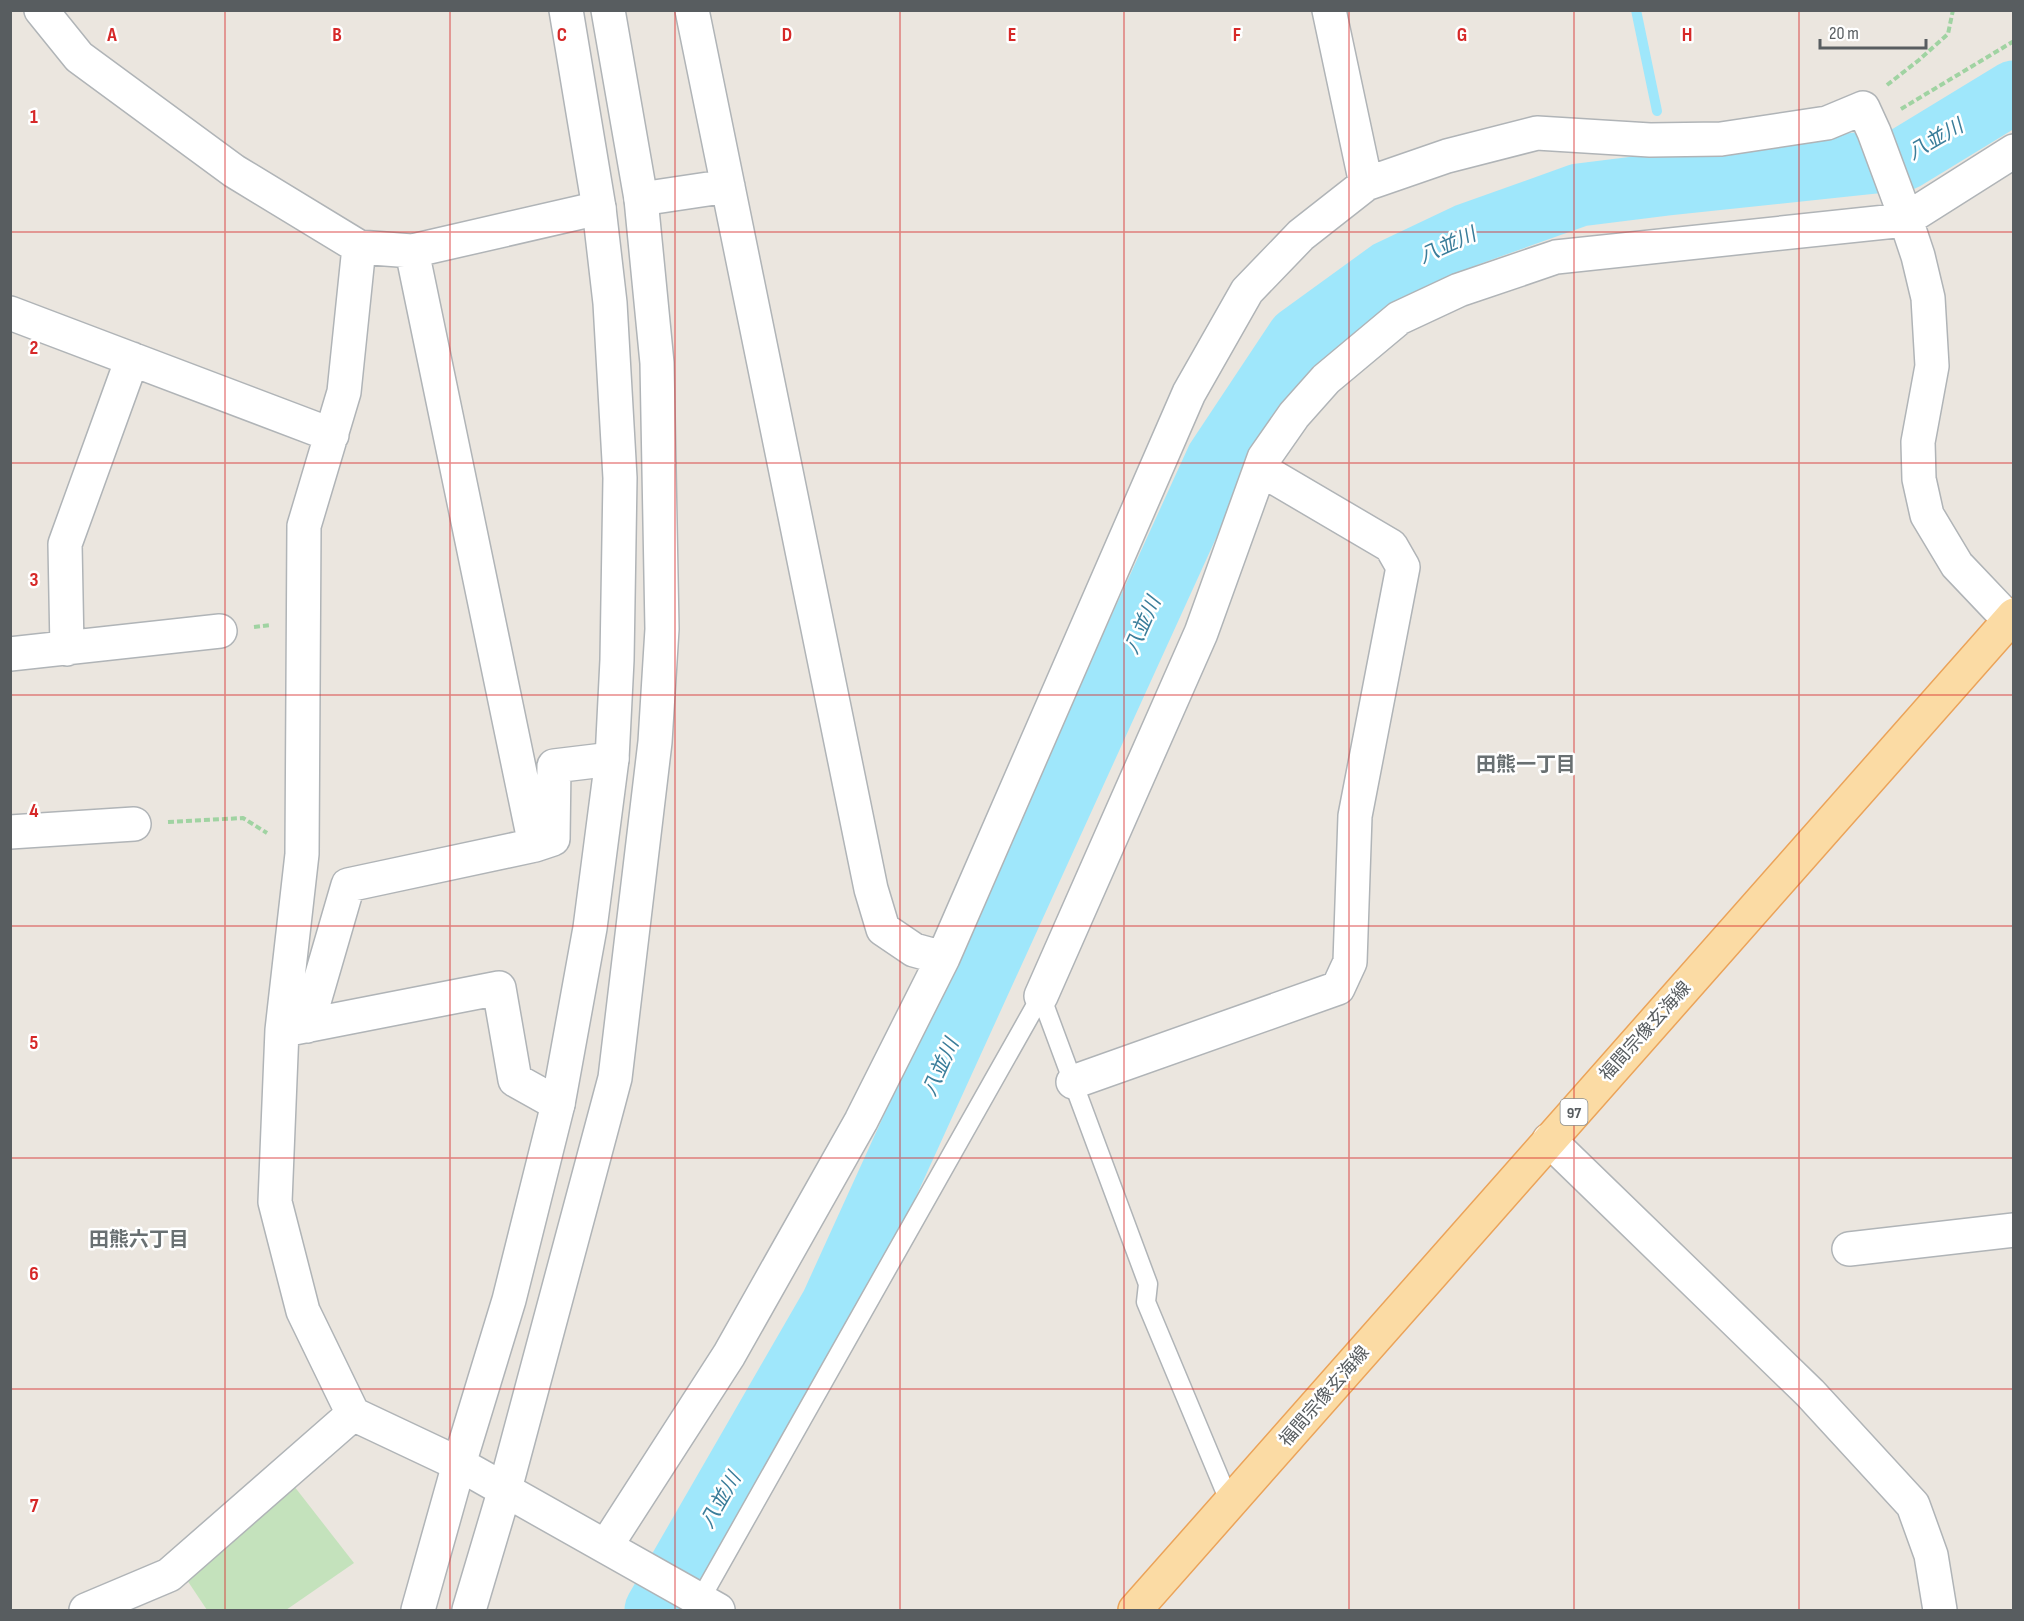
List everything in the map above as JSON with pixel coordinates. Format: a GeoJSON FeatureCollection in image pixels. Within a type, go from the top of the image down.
{"type":"FeatureCollection","features":[{"type":"Feature","properties":{"kind":"main road","name":"福間宗像玄海線"},"geometry":{"type":"LineString","coordinates":[[1135,1611],[1549,1140],[2012,620]]}},
{"type":"Feature","properties":{"kind":"street"},"geometry":{"type":"LineString","coordinates":[[41,10],[79,57],[234,171],[359,247],[412,251],[599,208]]}},
{"type":"Feature","properties":{"kind":"street"},"geometry":{"type":"LineString","coordinates":[[418,1611],[459,1464],[509,1300],[558,1104],[590,928],[612,759],[617,660],[620,478],[610,303],[599,208],[566,10]]}},
{"type":"Feature","properties":{"kind":"street"},"geometry":{"type":"LineString","coordinates":[[469,1611],[505,1489],[615,1078],[655,742],[662,629],[657,363],[641,199],[608,10]]}},
{"type":"Feature","properties":{"kind":"street"},"geometry":{"type":"LineString","coordinates":[[692,10],[871,889],[883,929],[914,950],[943,958]]}},
{"type":"Feature","properties":{"kind":"street"},"geometry":{"type":"LineString","coordinates":[[1329,10],[1366,184]]}},
{"type":"Feature","properties":{"kind":"street"},"geometry":{"type":"LineString","coordinates":[[614,1551],[735,1345],[861,1121],[943,958],[1189,393],[1247,291],[1301,235],[1366,184],[1447,156],[1537,133],[1650,140],[1721,139],[1827,123],[1869,122],[1903,211],[1918,256],[1928,298],[1932,366],[1918,442],[1919,479],[1928,515],[1957,565],[2012,620]]}},
{"type":"Feature","properties":{"kind":"street"},"geometry":{"type":"LineString","coordinates":[[1041,996],[1201,633],[1264,458],[1294,415],[1326,379],[1399,318],[1459,290],[1556,258],[1903,211],[2013,151]]}},
{"type":"Feature","properties":{"kind":"street"},"geometry":{"type":"LineString","coordinates":[[641,199],[728,186]]}},
{"type":"Feature","properties":{"kind":"street"},"geometry":{"type":"LineString","coordinates":[[359,247],[344,392],[304,526],[302,854],[295,1028],[276,1202],[303,1311],[353,1414],[459,1464],[700,1600]]}},
{"type":"Feature","properties":{"kind":"street"},"geometry":{"type":"LineString","coordinates":[[412,251],[535,845]]}},
{"type":"Feature","properties":{"kind":"street"},"geometry":{"type":"LineString","coordinates":[[15,323],[132,359],[332,435]]}},
{"type":"Feature","properties":{"kind":"street"},"geometry":{"type":"LineString","coordinates":[[67,649],[65,544],[132,359]]}},
{"type":"Feature","properties":{"kind":"street"},"geometry":{"type":"LineString","coordinates":[[1073,1082],[1338,988],[1350,962],[1356,816],[1403,567],[1391,546],[1260,469]]}},
{"type":"Feature","properties":{"kind":"street"},"geometry":{"type":"LineString","coordinates":[[10,654],[220,632]]}},
{"type":"Feature","properties":{"kind":"street"},"geometry":{"type":"LineString","coordinates":[[295,1028],[348,885],[535,845],[553,839],[554,766],[612,759]]}},
{"type":"Feature","properties":{"kind":"street"},"geometry":{"type":"LineString","coordinates":[[10,831],[134,824]]}},
{"type":"Feature","properties":{"kind":"street"},"geometry":{"type":"LineString","coordinates":[[295,1028],[499,988],[515,1080],[558,1104]]}},
{"type":"Feature","properties":{"kind":"street"},"geometry":{"type":"LineString","coordinates":[[1549,1140],[1810,1393],[1913,1504],[1931,1555],[1940,1611]]}},
{"type":"Feature","properties":{"kind":"street"},"geometry":{"type":"LineString","coordinates":[[1849,1249],[2013,1230]]}},
{"type":"Feature","properties":{"kind":"street"},"geometry":{"type":"LineString","coordinates":[[86,1611],[169,1575],[353,1414]]}},
{"type":"Feature","properties":{"kind":"lane"},"geometry":{"type":"LineString","coordinates":[[1041,996],[1148,1284],[1146,1302],[1230,1503]]}},
{"type":"Feature","properties":{"kind":"lane"},"geometry":{"type":"LineString","coordinates":[[700,1600],[1041,996]]}},
{"type":"Feature","properties":{"kind":"path"},"geometry":{"type":"LineString","coordinates":[[1869,122],[1882,89],[1948,34],[1953,10]]}},
{"type":"Feature","properties":{"kind":"path"},"geometry":{"type":"LineString","coordinates":[[1869,122],[1901,109],[2013,41]]}},
{"type":"Feature","properties":{"kind":"path"},"geometry":{"type":"LineString","coordinates":[[220,632],[304,621]]}},
{"type":"Feature","properties":{"kind":"path"},"geometry":{"type":"LineString","coordinates":[[134,824],[243,818],[302,854]]}},
{"type":"Feature","properties":{"kind":"green space"},"geometry":{"type":"Polygon","coordinates":[[[294,1486],[354,1563],[286,1610],[207,1610],[185,1577],[294,1486]]]}},
{"type":"Feature","properties":{"kind":"waterway"},"geometry":{"type":"LineString","coordinates":[[1636,10],[1657,111]]}},
{"type":"Feature","properties":{"kind":"waterway","name":"八並川"},"geometry":{"type":"LineString","coordinates":[[656,1610],[832,1305],[1217,460],[1298,338],[1389,272],[1467,235],[1579,195],[1904,159],[2014,92]]}},
{"type":"Feature","properties":{"kind":"district","name":"田熊一丁目"},"geometry":{"type":"Point","coordinates":[1526,764]}},
{"type":"Feature","properties":{"kind":"district","name":"田熊六丁目"},"geometry":{"type":"Point","coordinates":[139,1239]}}]}
